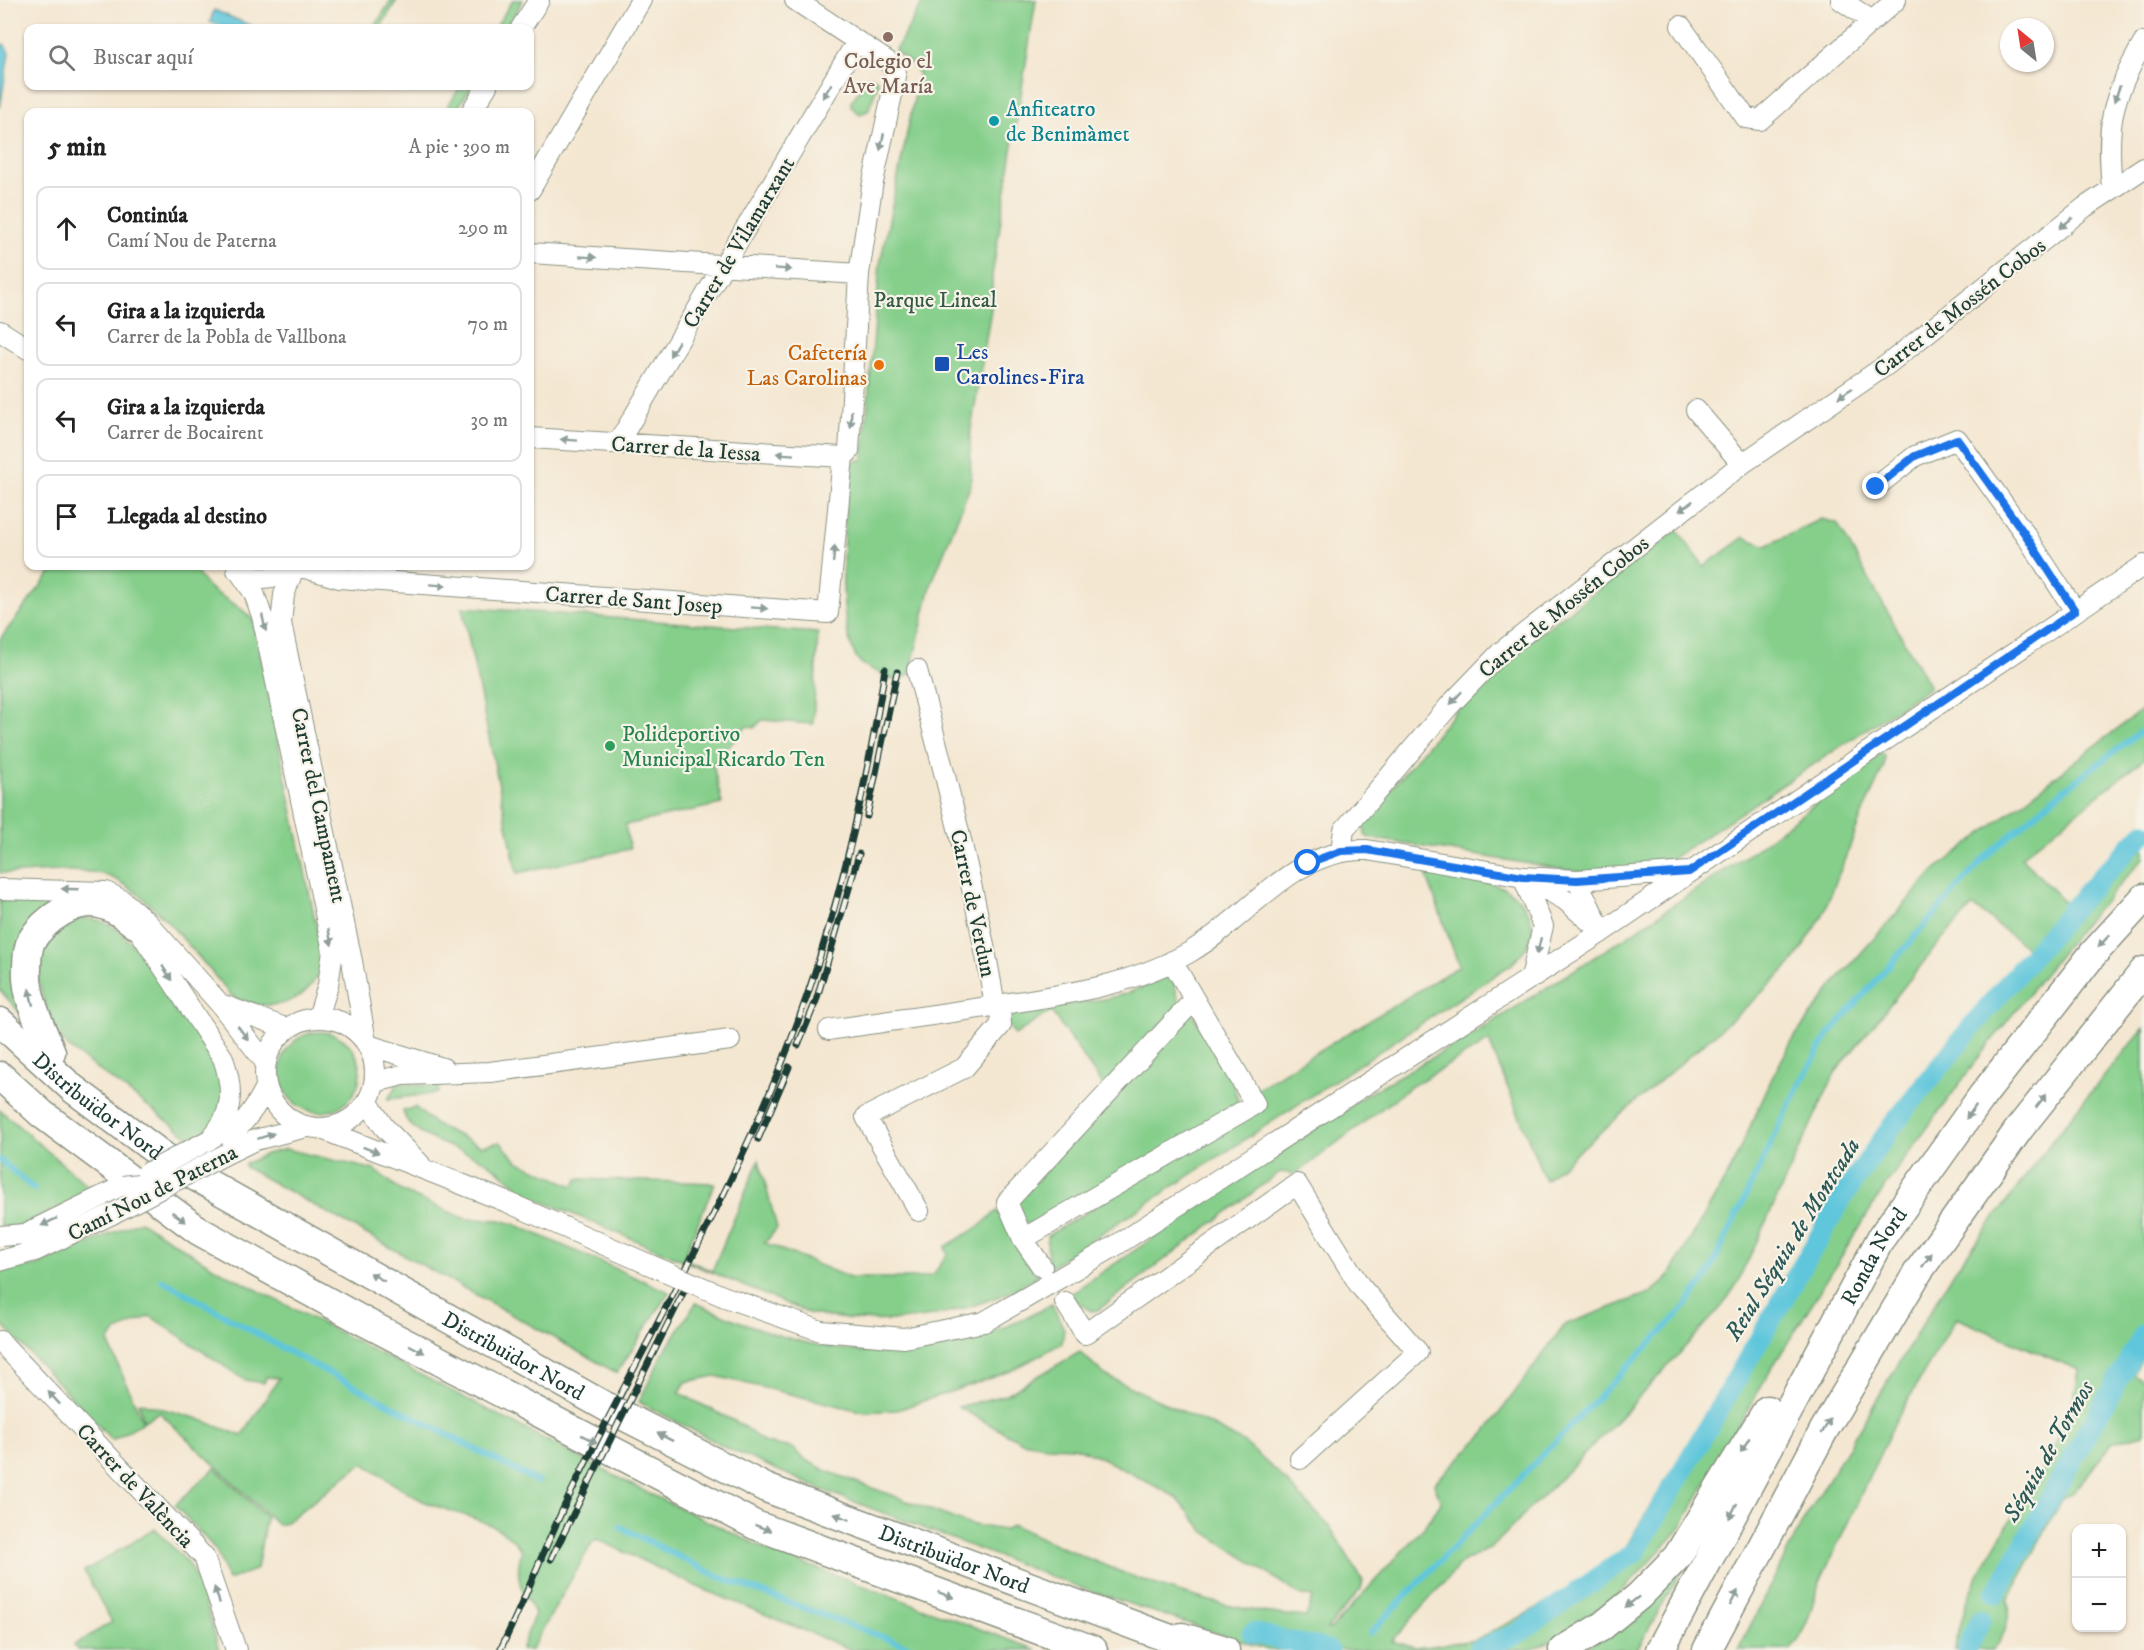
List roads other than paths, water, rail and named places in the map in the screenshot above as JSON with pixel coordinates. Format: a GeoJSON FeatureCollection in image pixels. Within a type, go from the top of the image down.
{"type":"FeatureCollection","features":[{"type":"Feature","properties":{"kind":"highway","name":"Ronda Nord"},"geometry":{"type":"LineString","coordinates":[[1660,1650],[1881,1238],[1990,1086],[2093,954],[2144,898]]}},
{"type":"Feature","properties":{"kind":"highway"},"geometry":{"type":"LineString","coordinates":[[51,1052],[31,1000],[26,970],[30,943],[48,920],[73,906],[98,903],[119,911],[135,924]]}},
{"type":"Feature","properties":{"kind":"highway","name":"Ronda Nord"},"geometry":{"type":"LineString","coordinates":[[1707,1650],[1824,1430],[1918,1272],[2019,1129],[2144,971]]}},
{"type":"Feature","properties":{"kind":"highway"},"geometry":{"type":"LineString","coordinates":[[0,1000],[51,1052],[83,1078],[188,1149],[230,1194]]}},
{"type":"Feature","properties":{"kind":"highway","name":"Distribuïdor Nord"},"geometry":{"type":"LineString","coordinates":[[0,1022],[72,1088],[175,1165],[610,1409],[766,1488],[1074,1604]]}},
{"type":"Feature","properties":{"kind":"highway","name":"Distribuïdor Nord"},"geometry":{"type":"LineString","coordinates":[[0,1076],[42,1114],[98,1158],[199,1231],[365,1322],[755,1526],[1063,1638]]}},
{"type":"Feature","properties":{"kind":"highway"},"geometry":{"type":"LineString","coordinates":[[0,1099],[30,1125],[98,1158]]}},
{"type":"Feature","properties":{"kind":"highway"},"geometry":{"type":"LineString","coordinates":[[1563,1650],[1600,1627],[1639,1596],[1677,1557],[1778,1392],[1881,1238]]}},
{"type":"Feature","properties":{"kind":"highway"},"geometry":{"type":"LineString","coordinates":[[1074,1604],[1200,1650]]}},
{"type":"Feature","properties":{"kind":"highway"},"geometry":{"type":"LineString","coordinates":[[1074,1604],[1225,1650]]}},
{"type":"Feature","properties":{"kind":"highway"},"geometry":{"type":"LineString","coordinates":[[1063,1638],[1093,1650]]}},
{"type":"Feature","properties":{"kind":"highway"},"geometry":{"type":"LineString","coordinates":[[1063,1638],[1104,1650]]}},
{"type":"Feature","properties":{"kind":"street"},"geometry":{"type":"LineString","coordinates":[[523,24],[538,0]]}},
{"type":"Feature","properties":{"kind":"street"},"geometry":{"type":"LineString","coordinates":[[534,183],[641,0]]}},
{"type":"Feature","properties":{"kind":"street"},"geometry":{"type":"LineString","coordinates":[[795,0],[887,61],[893,67],[896,76],[872,188],[860,274],[849,451],[843,457]]}},
{"type":"Feature","properties":{"kind":"street"},"geometry":{"type":"LineString","coordinates":[[1841,0],[1872,21]]}},
{"type":"Feature","properties":{"kind":"street"},"geometry":{"type":"LineString","coordinates":[[1681,27],[1746,118],[1752,121],[1760,120],[1896,0]]}},
{"type":"Feature","properties":{"kind":"street","name":"Carrer de Vilamarxant"},"geometry":{"type":"LineString","coordinates":[[618,443],[857,41]]}},
{"type":"Feature","properties":{"kind":"street"},"geometry":{"type":"LineString","coordinates":[[2112,188],[2109,149],[2113,106],[2123,78],[2144,42]]}},
{"type":"Feature","properties":{"kind":"street"},"geometry":{"type":"LineString","coordinates":[[473,108],[485,90]]}},
{"type":"Feature","properties":{"kind":"street","name":"Carrer de Mossén Cobos"},"geometry":{"type":"LineString","coordinates":[[1341,851],[1344,830],[1479,672],[1639,543],[1742,464],[1888,364],[2112,188],[2144,168]]}},
{"type":"Feature","properties":{"kind":"street"},"geometry":{"type":"LineString","coordinates":[[534,254],[860,274]]}},
{"type":"Feature","properties":{"kind":"street"},"geometry":{"type":"LineString","coordinates":[[0,332],[24,347]]}},
{"type":"Feature","properties":{"kind":"street"},"geometry":{"type":"LineString","coordinates":[[1695,410],[1742,464]]}},
{"type":"Feature","properties":{"kind":"street","name":"Carrer de la Iessa"},"geometry":{"type":"LineString","coordinates":[[534,438],[843,457]]}},
{"type":"Feature","properties":{"kind":"street"},"geometry":{"type":"LineString","coordinates":[[1876,487],[1915,456],[1957,439],[2027,537],[2075,611]]}},
{"type":"Feature","properties":{"kind":"street","name":"Carrer de Sant Josep"},"geometry":{"type":"LineString","coordinates":[[308,570],[339,578],[828,613],[843,457]]}},
{"type":"Feature","properties":{"kind":"street"},"geometry":{"type":"LineString","coordinates":[[454,1072],[367,1043],[349,1026],[334,1020],[318,1018],[301,1022],[288,1029],[270,1050],[266,1063],[267,1087],[281,1112],[372,1151],[424,1168],[725,1297],[820,1331],[904,1338],[984,1322],[1115,1246],[1532,978],[2144,565]]}},
{"type":"Feature","properties":{"kind":"street","name":"Carrer del Campament"},"geometry":{"type":"LineString","coordinates":[[237,570],[254,593],[262,616],[333,951],[328,985],[318,1018]]}},
{"type":"Feature","properties":{"kind":"street"},"geometry":{"type":"LineString","coordinates":[[239,570],[254,578],[271,578],[289,570]]}},
{"type":"Feature","properties":{"kind":"street","name":"Carrer del Campament"},"geometry":{"type":"LineString","coordinates":[[295,570],[284,594],[281,623],[367,1043]]}},
{"type":"Feature","properties":{"kind":"street","name":"Carrer de Verdun"},"geometry":{"type":"LineString","coordinates":[[917,670],[952,800],[998,1005]]}},
{"type":"Feature","properties":{"kind":"street"},"geometry":{"type":"LineString","coordinates":[[829,1030],[998,1005],[1111,985],[1172,961],[1211,937],[1296,870],[1326,855],[1341,851],[1367,850],[1523,877],[1577,880],[1689,872]]}},
{"type":"Feature","properties":{"kind":"street"},"geometry":{"type":"LineString","coordinates":[[1523,877],[1565,900],[1602,932]]}},
{"type":"Feature","properties":{"kind":"street"},"geometry":{"type":"LineString","coordinates":[[1523,877],[1543,926],[1532,978]]}},
{"type":"Feature","properties":{"kind":"street"},"geometry":{"type":"LineString","coordinates":[[1577,880],[1602,932]]}},
{"type":"Feature","properties":{"kind":"street"},"geometry":{"type":"LineString","coordinates":[[0,889],[106,892],[122,900],[146,921],[220,1004],[266,1063]]}},
{"type":"Feature","properties":{"kind":"street"},"geometry":{"type":"LineString","coordinates":[[135,924],[168,948]]}},
{"type":"Feature","properties":{"kind":"street"},"geometry":{"type":"LineString","coordinates":[[135,924],[223,1058],[231,1080],[226,1117],[218,1147]]}},
{"type":"Feature","properties":{"kind":"street"},"geometry":{"type":"LineString","coordinates":[[1023,1239],[1255,1104],[1193,1001],[1172,961]]}},
{"type":"Feature","properties":{"kind":"street"},"geometry":{"type":"LineString","coordinates":[[1042,1267],[1023,1239],[1007,1202],[1193,1001]]}},
{"type":"Feature","properties":{"kind":"street"},"geometry":{"type":"LineString","coordinates":[[220,1004],[288,1029]]}},
{"type":"Feature","properties":{"kind":"street"},"geometry":{"type":"LineString","coordinates":[[919,1211],[866,1117],[964,1068],[1001,1025],[998,1005]]}},
{"type":"Feature","properties":{"kind":"street"},"geometry":{"type":"LineString","coordinates":[[375,1082],[403,1075],[490,1072],[730,1040]]}},
{"type":"Feature","properties":{"kind":"street"},"geometry":{"type":"LineString","coordinates":[[312,1127],[347,1121],[368,1101],[375,1082],[375,1068],[367,1043]]}},
{"type":"Feature","properties":{"kind":"street","name":"Camí Nou de Paterna"},"geometry":{"type":"LineString","coordinates":[[0,1261],[35,1251],[111,1214],[218,1147],[235,1133],[257,1107],[267,1087]]}},
{"type":"Feature","properties":{"kind":"street"},"geometry":{"type":"LineString","coordinates":[[368,1101],[384,1127],[424,1168]]}},
{"type":"Feature","properties":{"kind":"street","name":"Camí Nou de Paterna"},"geometry":{"type":"LineString","coordinates":[[0,1236],[25,1234],[123,1186],[218,1147],[312,1127]]}},
{"type":"Feature","properties":{"kind":"street"},"geometry":{"type":"LineString","coordinates":[[1065,1302],[1085,1334],[1297,1184],[1360,1286],[1418,1352],[1300,1459]]}},
{"type":"Feature","properties":{"kind":"street","name":"Carrer de València"},"geometry":{"type":"LineString","coordinates":[[0,1341],[204,1557],[236,1650]]}},
{"type":"Feature","properties":{"kind":"water"},"geometry":{"type":"Polygon","coordinates":[[[214,10],[247,24],[216,24],[210,22],[214,10]]]}},
{"type":"Feature","properties":{"kind":"water"},"geometry":{"type":"Polygon","coordinates":[[[4,44],[9,53],[0,108],[0,46],[4,44]]]}},
{"type":"Feature","properties":{"kind":"waterway"},"geometry":{"type":"LineString","coordinates":[[1370,1633],[1678,1315],[1706,1279],[1799,1085],[1828,1035],[1985,857],[2061,792],[2144,729]]}},
{"type":"Feature","properties":{"kind":"waterway","name":"Reial Séquia de Montcada"},"geometry":{"type":"LineString","coordinates":[[1478,1650],[1517,1634],[1635,1552],[1845,1193],[1895,1122],[1982,1014],[2088,891],[2144,833]]}},
{"type":"Feature","properties":{"kind":"waterway"},"geometry":{"type":"LineString","coordinates":[[0,1160],[34,1189]]}},
{"type":"Feature","properties":{"kind":"waterway"},"geometry":{"type":"LineString","coordinates":[[162,1280],[293,1354],[538,1482]]}},
{"type":"Feature","properties":{"kind":"waterway","name":"Séquia de Tormos"},"geometry":{"type":"LineString","coordinates":[[1996,1593],[2144,1334]]}},
{"type":"Feature","properties":{"kind":"waterway"},"geometry":{"type":"LineString","coordinates":[[620,1527],[717,1576],[918,1650]]}},
{"type":"Feature","properties":{"kind":"waterway","name":"Séquia de Tormos"},"geometry":{"type":"LineString","coordinates":[[1967,1650],[1980,1620]]}},
{"type":"Feature","properties":{"kind":"waterway","name":"Reial Séquia de Montcada"},"geometry":{"type":"LineString","coordinates":[[1252,1633],[1328,1650]]}},
{"type":"Feature","properties":{"kind":"railway"},"geometry":{"type":"LineString","coordinates":[[500,1650],[563,1509],[740,1160],[791,1040],[822,949],[848,857],[885,669]]}},
{"type":"Feature","properties":{"kind":"railway"},"geometry":{"type":"LineString","coordinates":[[867,816],[897,672]]}},
{"type":"Feature","properties":{"kind":"railway"},"geometry":{"type":"LineString","coordinates":[[798,1045],[816,1001],[859,854]]}},
{"type":"Feature","properties":{"kind":"railway"},"geometry":{"type":"LineString","coordinates":[[758,1139],[789,1067]]}},
{"type":"Feature","properties":{"kind":"railway"},"geometry":{"type":"LineString","coordinates":[[551,1559],[690,1279]]}},
{"type":"Feature","properties":{"kind":"place","name":"Colegio el Ave María"},"geometry":{"type":"Point","coordinates":[888,37]}},
{"type":"Feature","properties":{"kind":"place","name":"Anfiteatro de Benimàmet"},"geometry":{"type":"Point","coordinates":[994,121]}},
{"type":"Feature","properties":{"kind":"place","name":"Les Carolines-Fira"},"geometry":{"type":"Point","coordinates":[942,364]}},
{"type":"Feature","properties":{"kind":"place","name":"Cafetería Las Carolinas"},"geometry":{"type":"Point","coordinates":[879,365]}},
{"type":"Feature","properties":{"kind":"place","name":"Polideportivo Municipal Ricardo Ten"},"geometry":{"type":"Point","coordinates":[610,746]}},
{"type":"Feature","properties":{"kind":"park label","name":"Parque Lineal"},"geometry":{"type":"Point","coordinates":[935,299]}}]}
